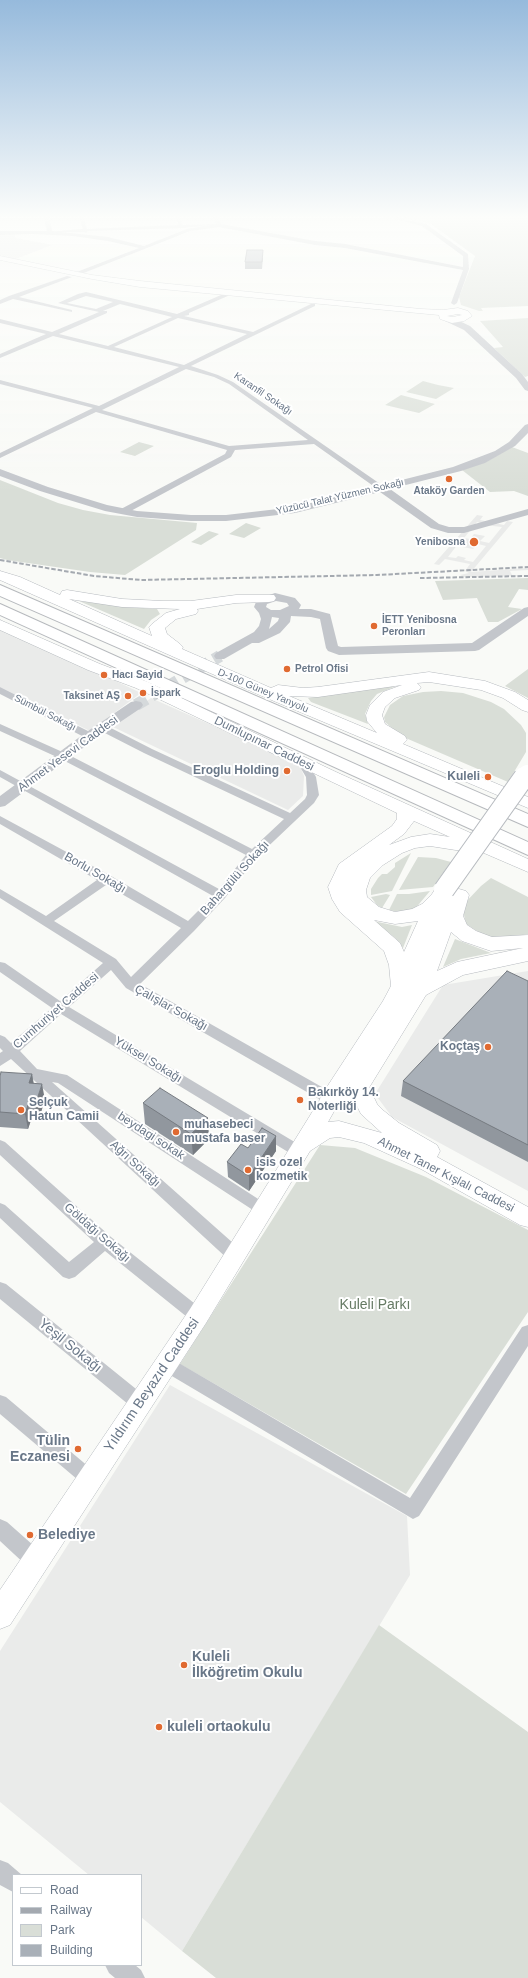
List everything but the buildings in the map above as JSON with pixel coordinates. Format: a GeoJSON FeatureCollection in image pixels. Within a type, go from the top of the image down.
{"type":"FeatureCollection","features":[{"type":"Feature","properties":{"kind":"highway"},"geometry":{"type":"LineString","coordinates":[[7,581],[137,640],[189,659]]}},
{"type":"Feature","properties":{"kind":"highway"},"geometry":{"type":"LineString","coordinates":[[0,590],[528,821]]}},
{"type":"Feature","properties":{"kind":"highway"},"geometry":{"type":"LineString","coordinates":[[0,609],[508,849],[528,849]]}},
{"type":"Feature","properties":{"kind":"highway"},"geometry":{"type":"LineString","coordinates":[[0,617],[142,686]]}},
{"type":"Feature","properties":{"kind":"highway"},"geometry":{"type":"LineString","coordinates":[[275,748],[334,770],[441,816],[508,849]]}},
{"type":"Feature","properties":{"kind":"main road"},"geometry":{"type":"LineString","coordinates":[[353,308],[446,316]]}},
{"type":"Feature","properties":{"kind":"main road"},"geometry":{"type":"LineString","coordinates":[[365,308],[446,316],[461,320],[467,315]]}},
{"type":"Feature","properties":{"kind":"main road"},"geometry":{"type":"LineString","coordinates":[[0,575],[7,581],[56,592],[122,603],[191,605],[246,598],[265,606]]}},
{"type":"Feature","properties":{"kind":"main road","name":"D-100 Güney Yanyolu"},"geometry":{"type":"LineString","coordinates":[[265,606],[233,605],[176,614],[165,619],[157,627],[160,636],[189,659],[528,803]]}},
{"type":"Feature","properties":{"kind":"main road","name":"Dumlupınar Caddesi"},"geometry":{"type":"LineString","coordinates":[[0,624],[94,667],[142,686],[406,811],[508,849],[528,866]]}},
{"type":"Feature","properties":{"kind":"main road"},"geometry":{"type":"LineString","coordinates":[[227,676],[280,690],[303,693],[455,680],[485,686],[509,695],[528,706]]}},
{"type":"Feature","properties":{"kind":"main road"},"geometry":{"type":"LineString","coordinates":[[452,771],[384,731],[374,718],[378,705],[389,695],[405,688],[434,681],[497,698],[518,711],[528,720]]}},
{"type":"Feature","properties":{"kind":"main road"},"geometry":{"type":"LineString","coordinates":[[331,1099],[432,959],[452,893],[528,772]]}},
{"type":"Feature","properties":{"kind":"main road"},"geometry":{"type":"LineString","coordinates":[[528,792],[452,893],[429,909],[412,916],[395,918],[382,916],[372,912],[358,899],[356,890],[362,876],[376,862],[395,849],[419,841],[450,842],[508,849],[528,873]]}},
{"type":"Feature","properties":{"kind":"main road"},"geometry":{"type":"LineString","coordinates":[[406,811],[406,818],[398,830],[356,858],[346,868],[338,887],[347,907],[393,948],[410,989]]}},
{"type":"Feature","properties":{"kind":"main road"},"geometry":{"type":"LineString","coordinates":[[452,893],[452,916],[454,922],[464,933],[491,944],[528,941]]}},
{"type":"Feature","properties":{"kind":"main road"},"geometry":{"type":"LineString","coordinates":[[331,1099],[342,1099],[359,1085],[410,989],[457,969],[528,954]]}},
{"type":"Feature","properties":{"kind":"main road","name":"Ahmet Taner Kışlalı Caddesi"},"geometry":{"type":"LineString","coordinates":[[359,1085],[368,1108],[392,1129],[528,1206]]}},
{"type":"Feature","properties":{"kind":"main road","name":"Yıldırım Beyazıd Caddesi"},"geometry":{"type":"LineString","coordinates":[[0,1614],[198,1316],[331,1099]]}},
{"type":"Feature","properties":{"kind":"main road","name":"Ahmet Taner Kışlalı Caddesi"},"geometry":{"type":"LineString","coordinates":[[298,1151],[314,1137],[325,1130],[339,1129],[352,1131],[386,1142],[429,1163],[528,1218]]}},
{"type":"Feature","properties":{"kind":"street"},"geometry":{"type":"LineString","coordinates":[[58,308],[93,317]]}},
{"type":"Feature","properties":{"kind":"street"},"geometry":{"type":"LineString","coordinates":[[85,308],[97,311],[104,308]]}},
{"type":"Feature","properties":{"kind":"street"},"geometry":{"type":"LineString","coordinates":[[0,356],[111,308]]}},
{"type":"Feature","properties":{"kind":"street"},"geometry":{"type":"LineString","coordinates":[[149,308],[182,315],[254,334]]}},
{"type":"Feature","properties":{"kind":"street"},"geometry":{"type":"LineString","coordinates":[[110,347],[196,308]]}},
{"type":"Feature","properties":{"kind":"street"},"geometry":{"type":"LineString","coordinates":[[0,456],[306,308]]}},
{"type":"Feature","properties":{"kind":"street"},"geometry":{"type":"LineString","coordinates":[[451,308],[446,316],[467,328],[519,376],[528,388]]}},
{"type":"Feature","properties":{"kind":"street"},"geometry":{"type":"LineString","coordinates":[[461,308],[467,315],[467,328]]}},
{"type":"Feature","properties":{"kind":"street","name":"Karanfil Sokağı"},"geometry":{"type":"LineString","coordinates":[[0,321],[110,347],[216,376],[231,383],[382,488]]}},
{"type":"Feature","properties":{"kind":"street"},"geometry":{"type":"LineString","coordinates":[[0,382],[229,448],[315,442]]}},
{"type":"Feature","properties":{"kind":"street","name":"Yüzücü Talat Yüzmen Sokağı"},"geometry":{"type":"LineString","coordinates":[[0,472],[76,500],[124,511],[191,518],[226,518],[295,510],[456,469],[481,461],[512,444],[528,427]]}},
{"type":"Feature","properties":{"kind":"street"},"geometry":{"type":"LineString","coordinates":[[124,511],[228,455],[231,451],[229,448]]}},
{"type":"Feature","properties":{"kind":"street"},"geometry":{"type":"LineString","coordinates":[[382,488],[435,526],[448,530],[464,530],[528,512]]}},
{"type":"Feature","properties":{"kind":"street"},"geometry":{"type":"LineString","coordinates":[[243,644],[260,639],[276,630],[284,622],[287,613],[295,605],[291,600],[281,597],[265,606]]}},
{"type":"Feature","properties":{"kind":"street"},"geometry":{"type":"LineString","coordinates":[[265,606],[274,614],[311,613],[326,617],[332,648],[339,651],[474,647],[528,611]]}},
{"type":"Feature","properties":{"kind":"street"},"geometry":{"type":"LineString","coordinates":[[220,656],[258,635],[265,626],[265,606]]}},
{"type":"Feature","properties":{"kind":"street","name":"Sümbül Sokağı"},"geometry":{"type":"LineString","coordinates":[[0,690],[90,736]]}},
{"type":"Feature","properties":{"kind":"street","name":"Ahmet Yesevi Caddesi"},"geometry":{"type":"LineString","coordinates":[[0,804],[23,785],[90,736],[136,705]]}},
{"type":"Feature","properties":{"kind":"street"},"geometry":{"type":"LineString","coordinates":[[103,728],[148,751],[292,818]]}},
{"type":"Feature","properties":{"kind":"street"},"geometry":{"type":"LineString","coordinates":[[3,732],[63,756],[253,854]]}},
{"type":"Feature","properties":{"kind":"street","name":"Bahargülü Sokağı"},"geometry":{"type":"LineString","coordinates":[[131,985],[190,928],[221,895],[253,854],[310,801],[313,795],[311,777],[302,762]]}},
{"type":"Feature","properties":{"kind":"street"},"geometry":{"type":"LineString","coordinates":[[0,773],[221,895]]}},
{"type":"Feature","properties":{"kind":"street","name":"Borlu Sokağı"},"geometry":{"type":"LineString","coordinates":[[0,819],[190,928]]}},
{"type":"Feature","properties":{"kind":"street"},"geometry":{"type":"LineString","coordinates":[[46,921],[106,879]]}},
{"type":"Feature","properties":{"kind":"street","name":"Çalışlar Sokağı"},"geometry":{"type":"LineString","coordinates":[[0,893],[112,962],[131,985],[331,1099]]}},
{"type":"Feature","properties":{"kind":"street","name":"Cumhuriyet Caddesi"},"geometry":{"type":"LineString","coordinates":[[0,1061],[112,962]]}},
{"type":"Feature","properties":{"kind":"street","name":"Yüksel Sokağı"},"geometry":{"type":"LineString","coordinates":[[0,966],[60,1008],[298,1151]]}},
{"type":"Feature","properties":{"kind":"street","name":"Ağrı Sokağı"},"geometry":{"type":"LineString","coordinates":[[0,1040],[12,1050],[33,1073],[236,1256]]}},
{"type":"Feature","properties":{"kind":"street","name":"beydagi sokak"},"geometry":{"type":"LineString","coordinates":[[33,1073],[62,1079],[264,1210]]}},
{"type":"Feature","properties":{"kind":"street","name":"Göldağı Sokağı"},"geometry":{"type":"LineString","coordinates":[[0,1146],[105,1242],[198,1316]]}},
{"type":"Feature","properties":{"kind":"street"},"geometry":{"type":"LineString","coordinates":[[0,1209],[69,1272],[105,1242]]}},
{"type":"Feature","properties":{"kind":"street","name":"Yeşil Sokağı"},"geometry":{"type":"LineString","coordinates":[[0,1289],[140,1403]]}},
{"type":"Feature","properties":{"kind":"street"},"geometry":{"type":"LineString","coordinates":[[166,1364],[413,1510],[528,1332]]}},
{"type":"Feature","properties":{"kind":"street"},"geometry":{"type":"LineString","coordinates":[[0,1403],[90,1479]]}},
{"type":"Feature","properties":{"kind":"street"},"geometry":{"type":"LineString","coordinates":[[0,1528],[36,1560]]}},
{"type":"Feature","properties":{"kind":"street"},"geometry":{"type":"LineString","coordinates":[[0,1871],[12,1880]]}},
{"type":"Feature","properties":{"kind":"street"},"geometry":{"type":"LineString","coordinates":[[118,1966],[133,1978]]}},
{"type":"Feature","properties":{"kind":"shaded area"},"geometry":{"type":"Polygon","coordinates":[[[477,515],[483,516],[480,520],[504,525],[507,521],[513,522],[471,572],[528,568],[528,570],[510,571],[512,575],[528,576],[464,577],[460,575],[469,573],[465,571],[470,564],[445,559],[439,565],[434,564],[477,515]],[[477,522],[464,538],[470,539],[474,534],[485,536],[480,541],[489,543],[502,527],[484,525],[485,524],[477,522]],[[461,540],[448,557],[456,558],[458,556],[466,558],[464,560],[473,562],[486,546],[478,544],[473,549],[463,547],[467,541],[461,540]]]}},
{"type":"Feature","properties":{"kind":"shaded area"},"geometry":{"type":"Polygon","coordinates":[[[0,626],[141,693],[90,731],[0,687],[0,626]]]}},
{"type":"Feature","properties":{"kind":"shaded area"},"geometry":{"type":"Polygon","coordinates":[[[151,698],[299,764],[304,776],[303,796],[288,810],[111,726],[151,698]]]}},
{"type":"Feature","properties":{"kind":"shaded area"},"geometry":{"type":"Polygon","coordinates":[[[528,971],[528,1191],[392,1117],[375,1094],[443,985],[528,971]]]}},
{"type":"Feature","properties":{"kind":"shaded area","name":"kuleli ortaokulu"},"geometry":{"type":"Polygon","coordinates":[[[170,1385],[407,1516],[410,1575],[182,1951],[142,1918],[142,1874],[88,1874],[0,1802],[0,1651],[170,1385]]]}},
{"type":"Feature","properties":{"kind":"green space"},"geometry":{"type":"Polygon","coordinates":[[[471,308],[481,308],[483,311],[471,308]]]}},
{"type":"Feature","properties":{"kind":"green space"},"geometry":{"type":"Polygon","coordinates":[[[528,318],[528,376],[525,377],[494,348],[503,347],[480,321],[528,318]]]}},
{"type":"Feature","properties":{"kind":"green space"},"geometry":{"type":"Polygon","coordinates":[[[423,381],[454,388],[436,399],[406,392],[423,381]]]}},
{"type":"Feature","properties":{"kind":"green space"},"geometry":{"type":"Polygon","coordinates":[[[401,395],[435,404],[419,413],[385,405],[401,395]]]}},
{"type":"Feature","properties":{"kind":"green space"},"geometry":{"type":"Polygon","coordinates":[[[139,442],[154,446],[135,456],[120,452],[139,442]]]}},
{"type":"Feature","properties":{"kind":"green space"},"geometry":{"type":"Polygon","coordinates":[[[512,447],[528,453],[528,496],[514,491],[490,492],[462,470],[486,462],[512,447]]]}},
{"type":"Feature","properties":{"kind":"green space"},"geometry":{"type":"Polygon","coordinates":[[[0,480],[58,503],[83,510],[110,515],[197,523],[196,530],[125,575],[90,572],[7,560],[0,558],[0,480]]]}},
{"type":"Feature","properties":{"kind":"green space"},"geometry":{"type":"Polygon","coordinates":[[[246,523],[261,528],[244,538],[229,534],[246,523]]]}},
{"type":"Feature","properties":{"kind":"green space"},"geometry":{"type":"Polygon","coordinates":[[[209,531],[219,534],[201,545],[191,542],[209,531]]]}},
{"type":"Feature","properties":{"kind":"green space"},"geometry":{"type":"Polygon","coordinates":[[[528,578],[528,590],[519,589],[508,607],[522,609],[498,622],[488,622],[477,598],[443,600],[435,581],[528,578]]]}},
{"type":"Feature","properties":{"kind":"green space"},"geometry":{"type":"Polygon","coordinates":[[[79,601],[157,609],[160,614],[151,620],[144,629],[79,601]]]}},
{"type":"Feature","properties":{"kind":"green space"},"geometry":{"type":"Polygon","coordinates":[[[528,669],[528,698],[505,686],[528,669]]]}},
{"type":"Feature","properties":{"kind":"green space"},"geometry":{"type":"Polygon","coordinates":[[[394,687],[377,694],[371,701],[365,714],[368,724],[311,702],[308,698],[394,687]]]}},
{"type":"Feature","properties":{"kind":"green space"},"geometry":{"type":"Polygon","coordinates":[[[441,691],[463,693],[491,702],[504,709],[521,725],[526,733],[526,752],[508,782],[401,736],[385,722],[384,717],[390,705],[403,696],[423,692],[441,691]]]}},
{"type":"Feature","properties":{"kind":"green space"},"geometry":{"type":"Polygon","coordinates":[[[411,853],[392,891],[371,895],[371,889],[378,878],[382,874],[387,874],[395,867],[395,863],[411,853]]]}},
{"type":"Feature","properties":{"kind":"green space"},"geometry":{"type":"Polygon","coordinates":[[[418,857],[436,858],[451,862],[433,887],[399,890],[418,857]]]}},
{"type":"Feature","properties":{"kind":"green space"},"geometry":{"type":"Polygon","coordinates":[[[491,878],[528,897],[528,934],[508,938],[486,937],[466,924],[462,906],[491,878]]]}},
{"type":"Feature","properties":{"kind":"green space"},"geometry":{"type":"Polygon","coordinates":[[[430,891],[414,910],[398,912],[389,910],[397,894],[430,891]]]}},
{"type":"Feature","properties":{"kind":"green space"},"geometry":{"type":"Polygon","coordinates":[[[386,894],[390,895],[382,908],[377,905],[371,897],[386,894]]]}},
{"type":"Feature","properties":{"kind":"green space"},"geometry":{"type":"Polygon","coordinates":[[[373,921],[402,927],[412,925],[403,948],[395,938],[373,921]]]}},
{"type":"Feature","properties":{"kind":"green space"},"geometry":{"type":"Polygon","coordinates":[[[455,939],[491,953],[461,959],[443,967],[455,939]]]}},
{"type":"Feature","properties":{"kind":"green space","name":"Kuleli Parkı"},"geometry":{"type":"Polygon","coordinates":[[[320,1145],[355,1148],[426,1177],[528,1230],[528,1312],[406,1494],[180,1364],[320,1145]]]}},
{"type":"Feature","properties":{"kind":"green space"},"geometry":{"type":"Polygon","coordinates":[[[379,1625],[528,1732],[528,1978],[216,1978],[182,1951],[379,1625]]]}},
{"type":"Feature","properties":{"kind":"tunnel"},"geometry":{"type":"LineString","coordinates":[[136,705],[220,656]]}},
{"type":"Feature","properties":{"kind":"railway"},"geometry":{"type":"LineString","coordinates":[[0,560],[94,576],[141,580],[377,575],[528,567]]}},
{"type":"Feature","properties":{"kind":"railway"},"geometry":{"type":"LineString","coordinates":[[420,578],[528,576]]}},
{"type":"Feature","properties":{"kind":"place","name":"Ataköy Garden"},"geometry":{"type":"Point","coordinates":[449,479]}},
{"type":"Feature","properties":{"kind":"place","name":"Yenibosna"},"geometry":{"type":"Point","coordinates":[474,542]}},
{"type":"Feature","properties":{"kind":"place","name":"İETT Yenibosna Peronları"},"geometry":{"type":"Point","coordinates":[374,626]}},
{"type":"Feature","properties":{"kind":"place","name":"Petrol Ofisi"},"geometry":{"type":"Point","coordinates":[287,669]}},
{"type":"Feature","properties":{"kind":"place","name":"Hacı Sayid"},"geometry":{"type":"Point","coordinates":[104,675]}},
{"type":"Feature","properties":{"kind":"place","name":"İspark"},"geometry":{"type":"Point","coordinates":[143,693]}},
{"type":"Feature","properties":{"kind":"place","name":"Taksinet AŞ"},"geometry":{"type":"Point","coordinates":[128,696]}},
{"type":"Feature","properties":{"kind":"place","name":"Eroglu Holding"},"geometry":{"type":"Point","coordinates":[287,771]}},
{"type":"Feature","properties":{"kind":"place","name":"Kuleli"},"geometry":{"type":"Point","coordinates":[488,777]}},
{"type":"Feature","properties":{"kind":"place","name":"Koçtaş"},"geometry":{"type":"Point","coordinates":[488,1047]}},
{"type":"Feature","properties":{"kind":"place","name":"Bakırköy 14. Noterliği"},"geometry":{"type":"Point","coordinates":[300,1100]}},
{"type":"Feature","properties":{"kind":"place","name":"Selçuk Hatun Camii"},"geometry":{"type":"Point","coordinates":[21,1110]}},
{"type":"Feature","properties":{"kind":"place","name":"muhasebeci mustafa baser"},"geometry":{"type":"Point","coordinates":[176,1132]}},
{"type":"Feature","properties":{"kind":"place","name":"isis ozel kozmetik"},"geometry":{"type":"Point","coordinates":[248,1170]}},
{"type":"Feature","properties":{"kind":"place","name":"Tülin Eczanesi"},"geometry":{"type":"Point","coordinates":[78,1449]}},
{"type":"Feature","properties":{"kind":"place","name":"Belediye"},"geometry":{"type":"Point","coordinates":[30,1535]}},
{"type":"Feature","properties":{"kind":"place","name":"Kuleli İlköğretim Okulu"},"geometry":{"type":"Point","coordinates":[184,1665]}},
{"type":"Feature","properties":{"kind":"place","name":"kuleli ortaokulu"},"geometry":{"type":"Point","coordinates":[159,1727]}}]}
